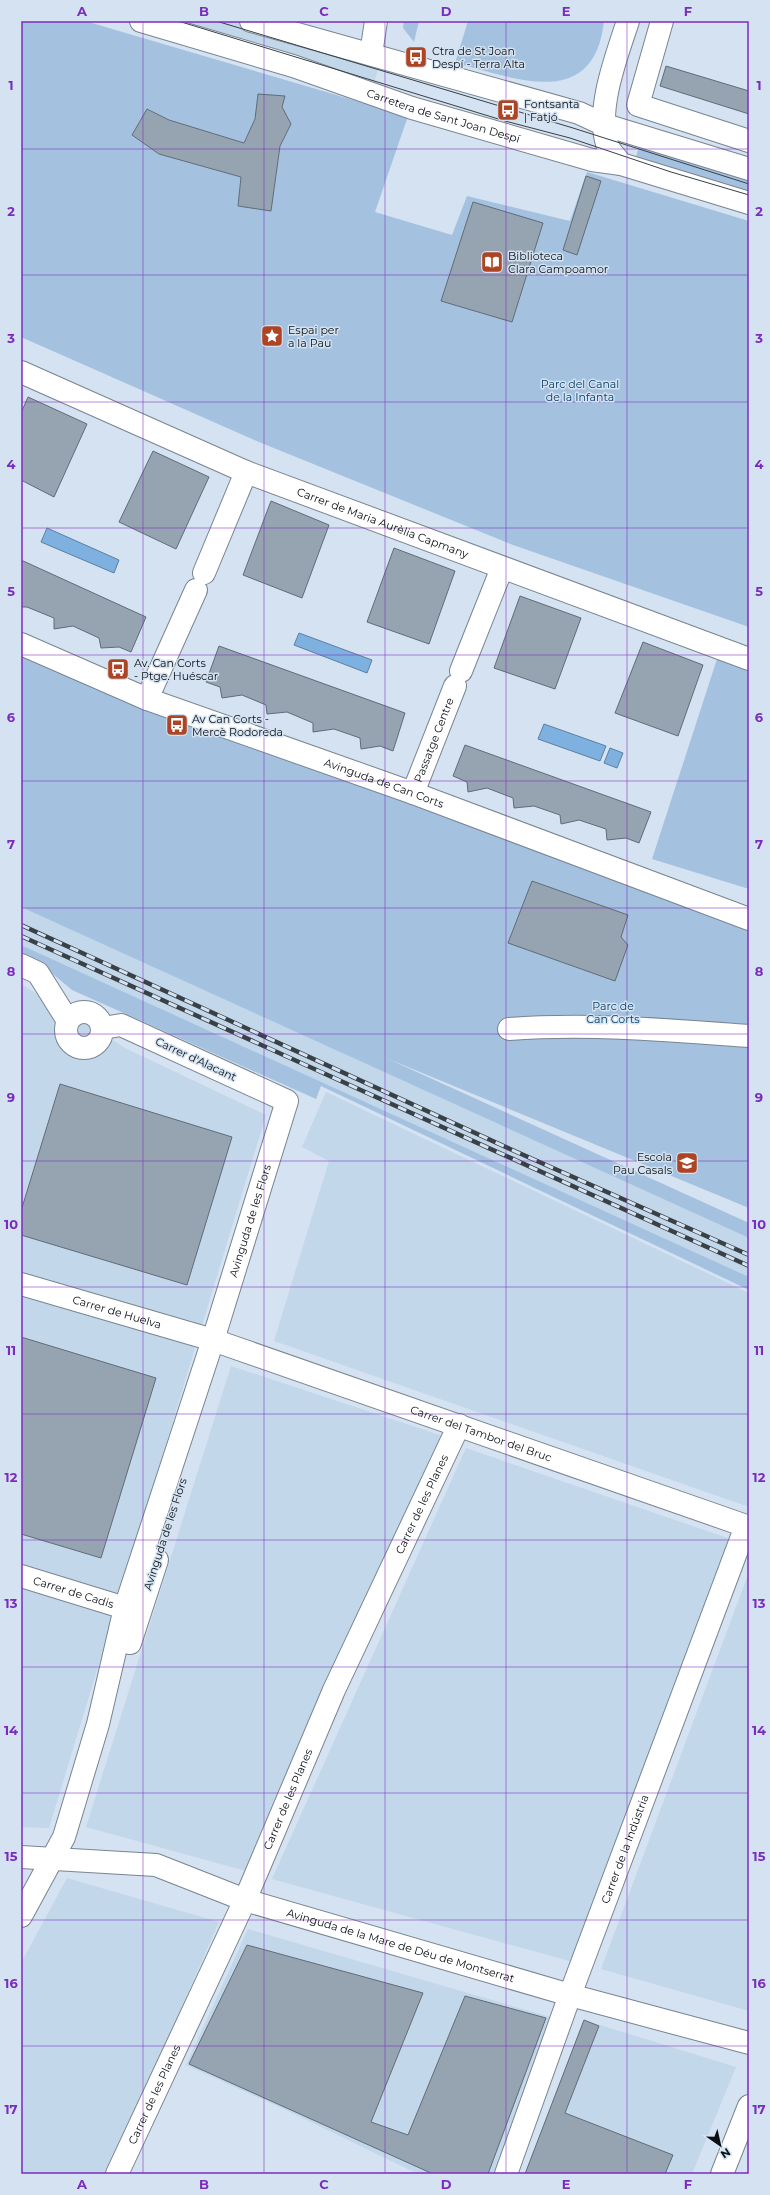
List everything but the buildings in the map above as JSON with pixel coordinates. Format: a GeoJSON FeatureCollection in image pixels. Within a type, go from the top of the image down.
{"type":"FeatureCollection","features":[{"type":"Feature","properties":{"kind":"street","name":"Carretera de Sant Joan Despí"},"geometry":{"type":"LineString","coordinates":[[141,21],[293,66],[412,108],[592,160],[621,164],[749,203]]}},
{"type":"Feature","properties":{"kind":"street"},"geometry":{"type":"LineString","coordinates":[[251,21],[579,113],[605,125],[749,169]]}},
{"type":"Feature","properties":{"kind":"street"},"geometry":{"type":"LineString","coordinates":[[371,54],[376,21]]}},
{"type":"Feature","properties":{"kind":"street"},"geometry":{"type":"LineString","coordinates":[[621,164],[607,144],[605,125],[607,87],[628,21]]}},
{"type":"Feature","properties":{"kind":"street"},"geometry":{"type":"LineString","coordinates":[[662,21],[638,105],[749,141]]}},
{"type":"Feature","properties":{"kind":"street","name":"Carrer de Maria Aurèlia Capmany"},"geometry":{"type":"LineString","coordinates":[[21,372],[246,472],[749,659]]}},
{"type":"Feature","properties":{"kind":"street"},"geometry":{"type":"LineString","coordinates":[[147,699],[200,582],[246,472]]}},
{"type":"Feature","properties":{"kind":"street","name":"Passatge Centre"},"geometry":{"type":"LineString","coordinates":[[413,793],[502,568]]}},
{"type":"Feature","properties":{"kind":"street","name":"Avinguda de Can Corts"},"geometry":{"type":"LineString","coordinates":[[21,644],[147,699],[413,793],[749,919]]}},
{"type":"Feature","properties":{"kind":"street"},"geometry":{"type":"LineString","coordinates":[[21,965],[38,973],[68,1021]]}},
{"type":"Feature","properties":{"kind":"street"},"geometry":{"type":"LineString","coordinates":[[81,1012],[94,1015],[103,1028],[97,1043],[84,1049],[74,1046],[67,1037],[66,1027],[68,1021],[81,1012]]}},
{"type":"Feature","properties":{"kind":"street","name":"Carrer d'Alacant"},"geometry":{"type":"LineString","coordinates":[[103,1028],[122,1025],[288,1101]]}},
{"type":"Feature","properties":{"kind":"street"},"geometry":{"type":"LineString","coordinates":[[509,1029],[560,1025],[669,1030],[749,1036]]}},
{"type":"Feature","properties":{"kind":"street","name":"Avinguda de les Flors"},"geometry":{"type":"LineString","coordinates":[[21,1916],[64,1837],[98,1724],[126,1608],[214,1340],[288,1101]]}},
{"type":"Feature","properties":{"kind":"street","name":"Carrer de Huelva"},"geometry":{"type":"LineString","coordinates":[[21,1284],[214,1340]]}},
{"type":"Feature","properties":{"kind":"street","name":"Avinguda de les Flors"},"geometry":{"type":"LineString","coordinates":[[98,1724],[134,1634],[217,1373],[214,1340]]}},
{"type":"Feature","properties":{"kind":"street","name":"Carrer del Tambor del Bruc"},"geometry":{"type":"LineString","coordinates":[[214,1340],[747,1526]]}},
{"type":"Feature","properties":{"kind":"street","name":"Carrer de les Planes"},"geometry":{"type":"LineString","coordinates":[[117,2174],[245,1900],[334,1690],[459,1425]]}},
{"type":"Feature","properties":{"kind":"street","name":"Carrer de la Indústria"},"geometry":{"type":"LineString","coordinates":[[506,2174],[570,1995],[747,1526]]}},
{"type":"Feature","properties":{"kind":"street","name":"Carrer de Cadis"},"geometry":{"type":"LineString","coordinates":[[21,1576],[126,1608]]}},
{"type":"Feature","properties":{"kind":"street","name":"Avinguda de la Mare de Déu de Montserrat"},"geometry":{"type":"LineString","coordinates":[[21,1857],[51,1860],[156,1865],[245,1900],[570,1995],[749,2043]]}},
{"type":"Feature","properties":{"kind":"street"},"geometry":{"type":"LineString","coordinates":[[722,2174],[749,2106]]}},
{"type":"Feature","properties":{"kind":"shaded area"},"geometry":{"type":"Polygon","coordinates":[[[156,21],[239,21],[380,63],[373,86],[156,21]]]}},
{"type":"Feature","properties":{"kind":"shaded area"},"geometry":{"type":"Polygon","coordinates":[[[47,528],[119,560],[114,573],[41,542],[47,528]]]}},
{"type":"Feature","properties":{"kind":"shaded area"},"geometry":{"type":"Polygon","coordinates":[[[299,633],[372,660],[367,673],[294,645],[299,633]]]}},
{"type":"Feature","properties":{"kind":"shaded area"},"geometry":{"type":"Polygon","coordinates":[[[544,724],[606,746],[600,761],[538,739],[544,724]]]}},
{"type":"Feature","properties":{"kind":"shaded area"},"geometry":{"type":"Polygon","coordinates":[[[610,748],[623,753],[617,768],[604,763],[610,748]]]}},
{"type":"Feature","properties":{"kind":"shaded area"},"geometry":{"type":"Polygon","coordinates":[[[21,907],[749,1238],[749,1277],[21,945],[21,907]]]}},
{"type":"Feature","properties":{"kind":"shaded area"},"geometry":{"type":"Polygon","coordinates":[[[21,984],[127,1049],[266,1115],[49,1828],[21,1827],[21,984]]]}},
{"type":"Feature","properties":{"kind":"shaded area"},"geometry":{"type":"Polygon","coordinates":[[[326,1092],[749,1293],[749,1507],[274,1341],[329,1161],[302,1147],[326,1092]]]}},
{"type":"Feature","properties":{"kind":"shaded area"},"geometry":{"type":"Polygon","coordinates":[[[231,1366],[443,1436],[246,1871],[86,1827],[231,1366]]]}},
{"type":"Feature","properties":{"kind":"shaded area"},"geometry":{"type":"Polygon","coordinates":[[[466,1448],[733,1540],[573,1962],[272,1879],[466,1448]]]}},
{"type":"Feature","properties":{"kind":"shaded area"},"geometry":{"type":"Polygon","coordinates":[[[749,1572],[749,2011],[601,1969],[749,1572]]]}},
{"type":"Feature","properties":{"kind":"shaded area"},"geometry":{"type":"Polygon","coordinates":[[[67,1878],[219,1922],[108,2174],[21,2174],[21,1963],[67,1878]]]}},
{"type":"Feature","properties":{"kind":"shaded area"},"geometry":{"type":"Polygon","coordinates":[[[248,1929],[550,2017],[495,2174],[418,2174],[284,2109],[186,2065],[248,1929]]]}},
{"type":"Feature","properties":{"kind":"shaded area"},"geometry":{"type":"Polygon","coordinates":[[[584,2020],[736,2067],[692,2174],[525,2174],[584,2020]]]}},
{"type":"Feature","properties":{"kind":"green space","name":"Parc del Canal de la Infanta"},"geometry":{"type":"Polygon","coordinates":[[[21,21],[85,21],[408,116],[375,212],[452,235],[467,196],[570,221],[587,172],[749,221],[749,627],[513,545],[259,442],[21,337],[21,21]],[[258,95],[255,119],[244,143],[169,120],[148,109],[132,135],[159,154],[241,177],[238,206],[271,210],[280,146],[291,124],[288,119],[276,125],[285,96],[258,95]]]}},
{"type":"Feature","properties":{"kind":"green space"},"geometry":{"type":"Polygon","coordinates":[[[404,21],[419,21],[414,42],[403,28],[404,21]]]}},
{"type":"Feature","properties":{"kind":"green space"},"geometry":{"type":"Polygon","coordinates":[[[468,21],[604,21],[597,50],[585,68],[568,78],[548,82],[502,76],[455,63],[468,21]]]}},
{"type":"Feature","properties":{"kind":"green space"},"geometry":{"type":"Polygon","coordinates":[[[640,143],[749,176],[749,198],[634,164],[640,143]]]}},
{"type":"Feature","properties":{"kind":"green space","name":"Parc de Can Corts"},"geometry":{"type":"Polygon","coordinates":[[[21,637],[749,928],[749,1208],[386,1058],[749,1223],[749,1238],[21,907],[21,637]]]}},
{"type":"Feature","properties":{"kind":"green space"},"geometry":{"type":"Polygon","coordinates":[[[729,652],[749,660],[749,889],[652,859],[717,659],[729,652]]]}},
{"type":"Feature","properties":{"kind":"green space"},"geometry":{"type":"Polygon","coordinates":[[[21,945],[749,1277],[749,1290],[321,1086],[316,1099],[72,990],[42,965],[21,956],[21,945]]]}},
{"type":"Feature","properties":{"kind":"tram line"},"geometry":{"type":"LineString","coordinates":[[178,21],[505,121],[570,138],[671,172],[749,195]]}},
{"type":"Feature","properties":{"kind":"tram line"},"geometry":{"type":"LineString","coordinates":[[216,21],[573,128],[749,184]]}},
{"type":"Feature","properties":{"kind":"railway"},"geometry":{"type":"LineString","coordinates":[[21,925],[510,1149],[749,1255]]}},
{"type":"Feature","properties":{"kind":"railway"},"geometry":{"type":"LineString","coordinates":[[21,936],[749,1266]]}},
{"type":"Feature","properties":{"kind":"place","name":"Ctra de St Joan Despí - Terra Alta"},"geometry":{"type":"Point","coordinates":[416,57]}},
{"type":"Feature","properties":{"kind":"place","name":"Fontsanta | Fatjó"},"geometry":{"type":"Point","coordinates":[508,110]}},
{"type":"Feature","properties":{"kind":"place","name":"Biblioteca Clara Campoamor"},"geometry":{"type":"Point","coordinates":[492,262]}},
{"type":"Feature","properties":{"kind":"place","name":"Espai per a la Pau"},"geometry":{"type":"Point","coordinates":[272,336]}},
{"type":"Feature","properties":{"kind":"place","name":"Av. Can Corts - Ptge. Huéscar"},"geometry":{"type":"Point","coordinates":[118,669]}},
{"type":"Feature","properties":{"kind":"place","name":"Av Can Corts - Mercè Rodoreda"},"geometry":{"type":"Point","coordinates":[177,725]}},
{"type":"Feature","properties":{"kind":"place","name":"Escola Pau Casals"},"geometry":{"type":"Point","coordinates":[687,1163]}}]}
